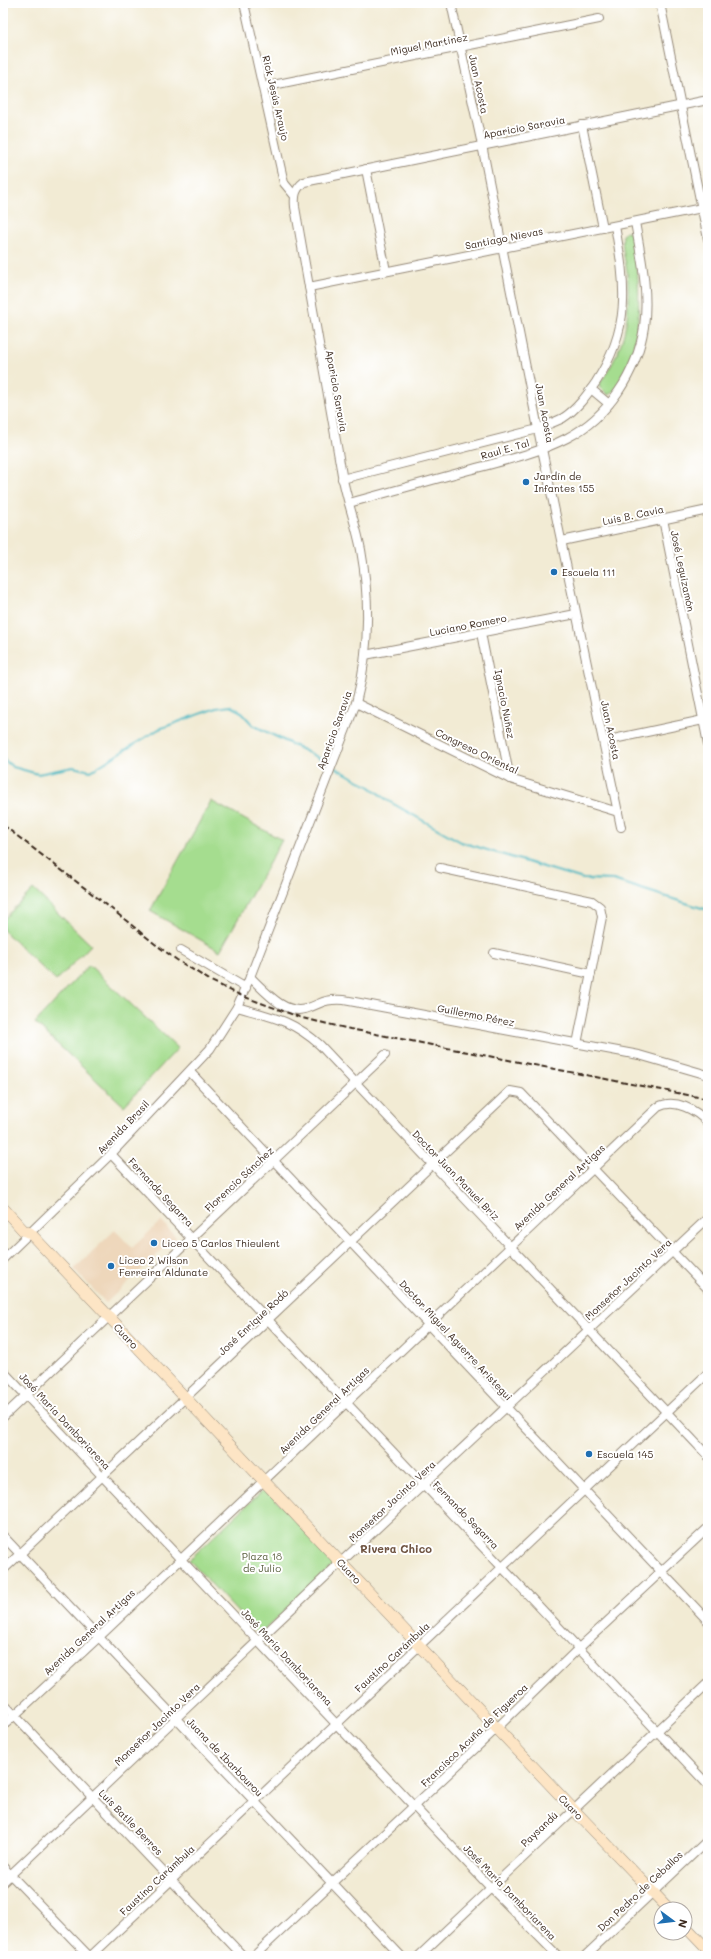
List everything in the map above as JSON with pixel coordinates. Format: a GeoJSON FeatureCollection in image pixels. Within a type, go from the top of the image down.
{"type":"FeatureCollection","features":[{"type":"Feature","properties":{"kind":"street","name":"Rick Jesús Araujo"},"geometry":{"type":"LineString","coordinates":[[244,3],[284,183],[294,195]]}},
{"type":"Feature","properties":{"kind":"street","name":"Juan Acosta"},"geometry":{"type":"LineString","coordinates":[[451,3],[482,145],[501,248],[621,827]]}},
{"type":"Feature","properties":{"kind":"street"},"geometry":{"type":"LineString","coordinates":[[660,3],[708,239]]}},
{"type":"Feature","properties":{"kind":"street","name":"Miguel Martínez"},"geometry":{"type":"LineString","coordinates":[[263,87],[599,20]]}},
{"type":"Feature","properties":{"kind":"street","name":"Aparicio Saravia"},"geometry":{"type":"LineString","coordinates":[[242,996],[356,703],[365,656],[367,615],[364,572],[358,537],[342,479],[295,207],[294,195],[296,190],[304,182],[708,100]]}},
{"type":"Feature","properties":{"kind":"street"},"geometry":{"type":"LineString","coordinates":[[582,125],[603,228]]}},
{"type":"Feature","properties":{"kind":"street"},"geometry":{"type":"LineString","coordinates":[[366,169],[386,272]]}},
{"type":"Feature","properties":{"kind":"street","name":"Santiago Nievas"},"geometry":{"type":"LineString","coordinates":[[309,287],[702,208]]}},
{"type":"Feature","properties":{"kind":"street","name":"Raul E. Tal"},"geometry":{"type":"LineString","coordinates":[[349,503],[542,449],[572,435],[595,418],[622,388],[631,371],[639,350],[644,327],[644,284],[635,222]]}},
{"type":"Feature","properties":{"kind":"street","name":"Raul E. Tal"},"geometry":{"type":"LineString","coordinates":[[342,479],[538,429],[563,418],[582,401],[613,352],[620,328],[623,306],[622,265],[615,226]]}},
{"type":"Feature","properties":{"kind":"street"},"geometry":{"type":"LineString","coordinates":[[591,388],[609,404]]}},
{"type":"Feature","properties":{"kind":"street","name":"Luis B. Cavia"},"geometry":{"type":"LineString","coordinates":[[562,541],[708,510]]}},
{"type":"Feature","properties":{"kind":"street","name":"José Leguizamón"},"geometry":{"type":"LineString","coordinates":[[663,519],[706,720],[708,744]]}},
{"type":"Feature","properties":{"kind":"street","name":"Luciano Romero"},"geometry":{"type":"LineString","coordinates":[[365,656],[576,614]]}},
{"type":"Feature","properties":{"kind":"street","name":"Ignacio Nuñez"},"geometry":{"type":"LineString","coordinates":[[481,632],[510,779]]}},
{"type":"Feature","properties":{"kind":"street","name":"Congreso Oriental"},"geometry":{"type":"LineString","coordinates":[[356,703],[510,779],[618,812]]}},
{"type":"Feature","properties":{"kind":"street"},"geometry":{"type":"LineString","coordinates":[[604,741],[706,720]]}},
{"type":"Feature","properties":{"kind":"street"},"geometry":{"type":"LineString","coordinates":[[440,868],[592,901],[600,907],[602,917],[577,1044]]}},
{"type":"Feature","properties":{"kind":"street"},"geometry":{"type":"LineString","coordinates":[[181,950],[246,988]]}},
{"type":"Feature","properties":{"kind":"street"},"geometry":{"type":"LineString","coordinates":[[494,953],[591,974]]}},
{"type":"Feature","properties":{"kind":"street","name":"Guillermo Pérez"},"geometry":{"type":"LineString","coordinates":[[250,978],[274,999],[294,1010],[303,1009],[325,1000],[344,1000],[640,1055],[708,1075]]}},
{"type":"Feature","properties":{"kind":"street","name":"Avenida Brasil"},"geometry":{"type":"LineString","coordinates":[[3,1259],[111,1154],[190,1072],[210,1049],[237,1007],[242,996]]}},
{"type":"Feature","properties":{"kind":"street","name":"Doctor Juan Manuel Briz"},"geometry":{"type":"LineString","coordinates":[[237,1007],[286,1021],[306,1032],[708,1456]]}},
{"type":"Feature","properties":{"kind":"street","name":"Florencio Sánchez"},"geometry":{"type":"LineString","coordinates":[[3,1417],[190,1238],[385,1055]]}},
{"type":"Feature","properties":{"kind":"street","name":"Doctor Miguel Aguerre Aristegui"},"geometry":{"type":"LineString","coordinates":[[190,1072],[708,1621]]}},
{"type":"Feature","properties":{"kind":"street","name":"José Enrique Rodó"},"geometry":{"type":"LineString","coordinates":[[3,1570],[510,1091],[517,1091],[521,1093],[593,1168]]}},
{"type":"Feature","properties":{"kind":"street","name":"Avenida General Artigas"},"geometry":{"type":"LineString","coordinates":[[3,1726],[99,1637],[658,1107],[669,1102],[684,1106],[708,1123]]}},
{"type":"Feature","properties":{"kind":"street","name":"Fernando Segarra"},"geometry":{"type":"LineString","coordinates":[[111,1154],[708,1784]]}},
{"type":"Feature","properties":{"kind":"street"},"geometry":{"type":"LineString","coordinates":[[593,1168],[708,1289]]}},
{"type":"Feature","properties":{"kind":"street","name":"Cuaro"},"geometry":{"type":"LineString","coordinates":[[3,1200],[27,1226],[30,1233],[108,1318],[661,1901]]}},
{"type":"Feature","properties":{"kind":"street","name":"Cuaro"},"geometry":{"type":"LineString","coordinates":[[3,1208],[23,1230],[30,1233]]}},
{"type":"Feature","properties":{"kind":"street","name":"Monseñor Jacinto Vera"},"geometry":{"type":"LineString","coordinates":[[3,1882],[94,1798],[340,1562],[708,1218]]}},
{"type":"Feature","properties":{"kind":"street","name":"José María Damboriarena"},"geometry":{"type":"LineString","coordinates":[[3,1371],[491,1888],[558,1956]]}},
{"type":"Feature","properties":{"kind":"street","name":"Faustino Carámbula"},"geometry":{"type":"LineString","coordinates":[[90,1956],[708,1373]]}},
{"type":"Feature","properties":{"kind":"street","name":"Francisco Acuña de Figueroa"},"geometry":{"type":"LineString","coordinates":[[254,1956],[415,1806],[579,1648],[708,1528]]}},
{"type":"Feature","properties":{"kind":"street","name":"Juana de Ibarbourou"},"geometry":{"type":"LineString","coordinates":[[3,1536],[401,1956]]}},
{"type":"Feature","properties":{"kind":"street","name":"Paysandú"},"geometry":{"type":"LineString","coordinates":[[420,1956],[708,1683]]}},
{"type":"Feature","properties":{"kind":"street","name":"Luis Batlle Berres"},"geometry":{"type":"LineString","coordinates":[[3,1703],[172,1879],[243,1956]]}},
{"type":"Feature","properties":{"kind":"street","name":"Don Pedro de Ceballos"},"geometry":{"type":"LineString","coordinates":[[585,1956],[708,1840]]}},
{"type":"Feature","properties":{"kind":"street"},"geometry":{"type":"LineString","coordinates":[[3,1867],[90,1956]]}},
{"type":"Feature","properties":{"kind":"street"},"geometry":{"type":"LineString","coordinates":[[693,1934],[708,1950]]}},
{"type":"Feature","properties":{"kind":"shaded area","name":"Liceo 2 Wilson Ferreira Aldunate"},"geometry":{"type":"Polygon","coordinates":[[[161,1221],[176,1237],[106,1303],[74,1269],[115,1230],[132,1248],[161,1221]]]}},
{"type":"Feature","properties":{"kind":"green space"},"geometry":{"type":"Polygon","coordinates":[[[626,231],[632,232],[634,238],[639,303],[638,319],[636,335],[624,376],[618,387],[608,395],[601,388],[600,383],[616,356],[625,330],[627,316],[627,271],[622,244],[623,234],[626,231]]]}},
{"type":"Feature","properties":{"kind":"green space"},"geometry":{"type":"Polygon","coordinates":[[[211,801],[282,840],[220,951],[150,911],[211,801]]]}},
{"type":"Feature","properties":{"kind":"green space"},"geometry":{"type":"Polygon","coordinates":[[[33,889],[91,945],[56,981],[3,930],[3,920],[33,889]]]}},
{"type":"Feature","properties":{"kind":"green space"},"geometry":{"type":"Polygon","coordinates":[[[89,965],[178,1048],[124,1106],[35,1023],[89,965]]]}},
{"type":"Feature","properties":{"kind":"green space","name":"Plaza 18 de Julio"},"geometry":{"type":"Polygon","coordinates":[[[265,1488],[335,1563],[259,1635],[189,1560],[265,1488]]]}},
{"type":"Feature","properties":{"kind":"waterway"},"geometry":{"type":"LineString","coordinates":[[3,759],[13,767],[38,774],[73,767],[91,771],[159,729],[216,708],[230,706],[240,711],[253,725],[331,764]]}},
{"type":"Feature","properties":{"kind":"waterway"},"geometry":{"type":"LineString","coordinates":[[334,767],[370,787],[390,802],[461,842],[583,879],[613,880],[708,910]]}},
{"type":"Feature","properties":{"kind":"railway"},"geometry":{"type":"LineString","coordinates":[[3,825],[177,960],[211,981],[242,996],[302,1018],[350,1029],[708,1099]]}},
{"type":"Feature","properties":{"kind":"place","name":"Jardín de Infantes 155"},"geometry":{"type":"Point","coordinates":[526,482]}},
{"type":"Feature","properties":{"kind":"place","name":"Escuela 111"},"geometry":{"type":"Point","coordinates":[554,572]}},
{"type":"Feature","properties":{"kind":"place","name":"Liceo 5 Carlos Thieulent"},"geometry":{"type":"Point","coordinates":[154,1243]}},
{"type":"Feature","properties":{"kind":"place","name":"Liceo 2 Wilson Ferreira Aldunate"},"geometry":{"type":"Point","coordinates":[111,1266]}},
{"type":"Feature","properties":{"kind":"place","name":"Escuela 145"},"geometry":{"type":"Point","coordinates":[589,1454]}},
{"type":"Feature","properties":{"kind":"district","name":"Rivera Chico"},"geometry":{"type":"Point","coordinates":[396,1549]}}]}
